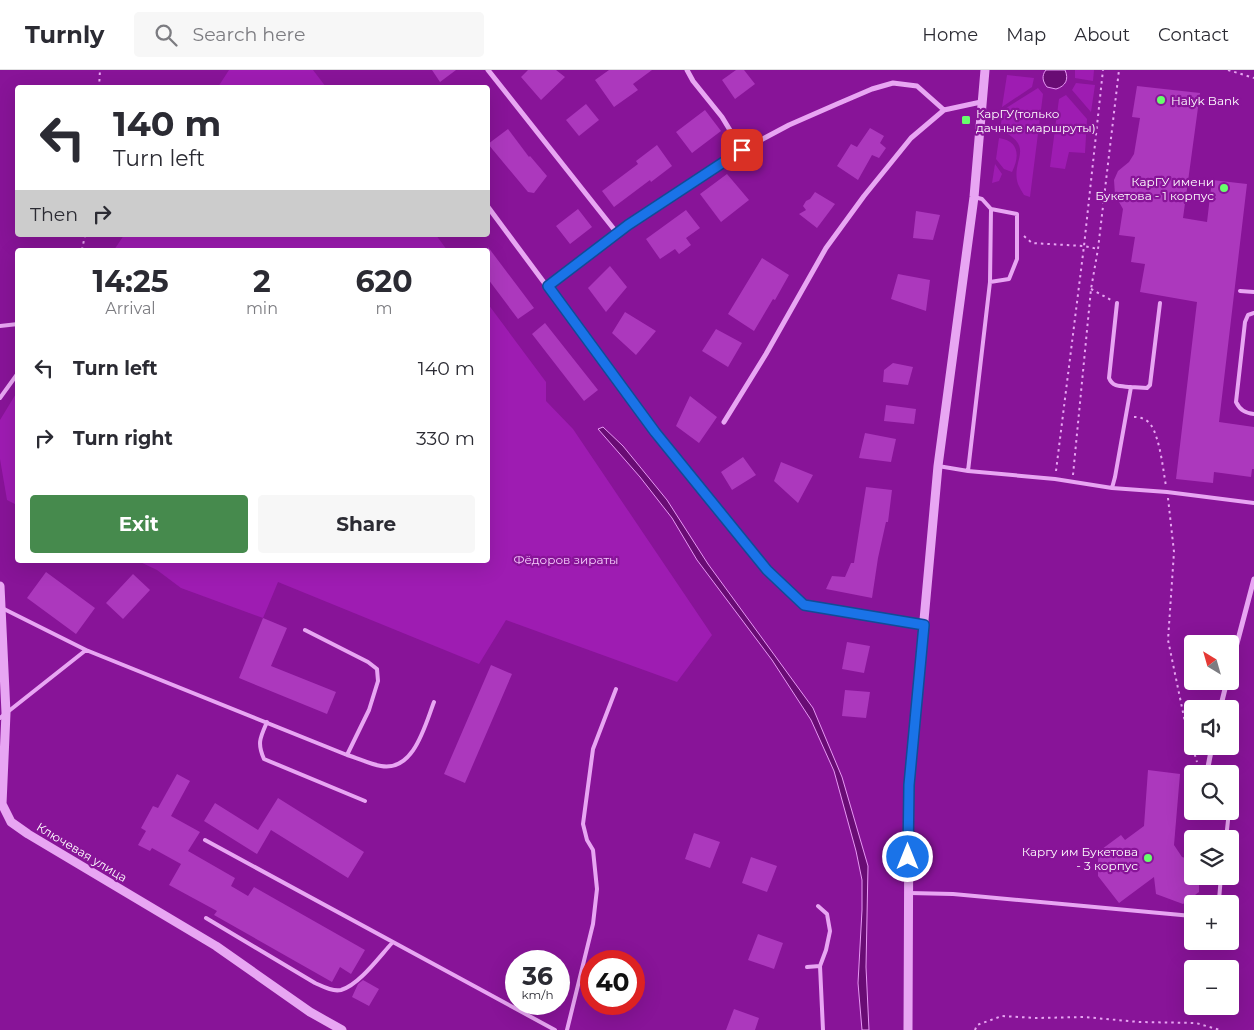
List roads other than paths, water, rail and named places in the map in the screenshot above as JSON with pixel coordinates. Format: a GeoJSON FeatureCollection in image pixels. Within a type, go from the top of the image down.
{"type":"FeatureCollection","features":[{"type":"Feature","properties":{"kind":"street"},"geometry":{"type":"LineString","coordinates":[[488,70],[617,233]]}},
{"type":"Feature","properties":{"kind":"street"},"geometry":{"type":"LineString","coordinates":[[687,70],[693,81],[722,117],[742,150]]}},
{"type":"Feature","properties":{"kind":"street"},"geometry":{"type":"LineString","coordinates":[[908,1030],[909,785],[938,466],[974,197],[985,70]]}},
{"type":"Feature","properties":{"kind":"street"},"geometry":{"type":"LineString","coordinates":[[548,286],[617,233],[688,184],[742,150],[813,115],[872,89],[893,83],[917,86],[944,110]]}},
{"type":"Feature","properties":{"kind":"street"},"geometry":{"type":"LineString","coordinates":[[724,422],[766,354],[826,248],[864,196],[911,138],[944,110],[981,102]]}},
{"type":"Feature","properties":{"kind":"street"},"geometry":{"type":"LineString","coordinates":[[490,210],[655,432],[767,570],[804,605],[924,625]]}},
{"type":"Feature","properties":{"kind":"street"},"geometry":{"type":"LineString","coordinates":[[1239,636],[1254,579]]}},
{"type":"Feature","properties":{"kind":"street","name":"Ключевая улица"},"geometry":{"type":"LineString","coordinates":[[0,586],[3,716],[2,804],[11,822],[216,946],[310,1012],[342,1030]]}},
{"type":"Feature","properties":{"kind":"lane"},"geometry":{"type":"LineString","coordinates":[[974,197],[982,199],[991,209],[1017,214],[1017,259],[1009,278],[990,282]]}},
{"type":"Feature","properties":{"kind":"lane"},"geometry":{"type":"LineString","coordinates":[[968,471],[990,282],[991,209]]}},
{"type":"Feature","properties":{"kind":"lane"},"geometry":{"type":"LineString","coordinates":[[1240,291],[1254,292]]}},
{"type":"Feature","properties":{"kind":"lane"},"geometry":{"type":"LineString","coordinates":[[1116,303],[1109,378],[1115,386],[1144,388],[1150,385],[1160,303]]}},
{"type":"Feature","properties":{"kind":"lane"},"geometry":{"type":"LineString","coordinates":[[1254,307],[1254,313],[1248,315],[1245,322],[1236,402],[1240,409],[1254,414]]}},
{"type":"Feature","properties":{"kind":"lane"},"geometry":{"type":"LineString","coordinates":[[0,326],[15,324]]}},
{"type":"Feature","properties":{"kind":"lane"},"geometry":{"type":"LineString","coordinates":[[0,398],[15,377]]}},
{"type":"Feature","properties":{"kind":"lane"},"geometry":{"type":"LineString","coordinates":[[1112,488],[1131,387]]}},
{"type":"Feature","properties":{"kind":"lane"},"geometry":{"type":"LineString","coordinates":[[938,466],[968,471],[1073,481],[1112,488],[1167,492],[1254,503]]}},
{"type":"Feature","properties":{"kind":"lane"},"geometry":{"type":"LineString","coordinates":[[1,609],[86,650],[347,754],[382,766],[398,764],[416,749],[434,702]]}},
{"type":"Feature","properties":{"kind":"lane"},"geometry":{"type":"LineString","coordinates":[[305,630],[368,662],[377,669],[378,682],[369,710],[347,754]]}},
{"type":"Feature","properties":{"kind":"lane"},"geometry":{"type":"LineString","coordinates":[[3,716],[86,650]]}},
{"type":"Feature","properties":{"kind":"lane"},"geometry":{"type":"LineString","coordinates":[[566,1030],[593,924],[597,890],[593,850],[587,840],[583,824],[593,749],[616,689]]}},
{"type":"Feature","properties":{"kind":"lane"},"geometry":{"type":"LineString","coordinates":[[267,722],[260,738],[260,749],[264,760],[365,801]]}},
{"type":"Feature","properties":{"kind":"lane"},"geometry":{"type":"LineString","coordinates":[[205,840],[555,1030]]}},
{"type":"Feature","properties":{"kind":"lane"},"geometry":{"type":"LineString","coordinates":[[908,893],[953,894],[1184,915]]}},
{"type":"Feature","properties":{"kind":"lane"},"geometry":{"type":"LineString","coordinates":[[818,906],[827,914],[830,930],[820,966],[823,1030]]}},
{"type":"Feature","properties":{"kind":"lane"},"geometry":{"type":"LineString","coordinates":[[206,918],[315,983],[331,990],[341,990],[351,984],[366,972],[392,942]]}},
{"type":"Feature","properties":{"kind":"lane"},"geometry":{"type":"LineString","coordinates":[[807,966],[820,966]]}},
{"type":"Feature","properties":{"kind":"place","name":"Halyk Bank"},"geometry":{"type":"Point","coordinates":[1161,100]}},
{"type":"Feature","properties":{"kind":"place","name":"КарГУ(только дачные маршруты)"},"geometry":{"type":"Point","coordinates":[966,120]}},
{"type":"Feature","properties":{"kind":"place","name":"КарГУ имени Букетова - 1 корпус"},"geometry":{"type":"Point","coordinates":[1224,188]}},
{"type":"Feature","properties":{"kind":"place","name":"Каргу им Букетова - 3 корпус"},"geometry":{"type":"Point","coordinates":[1148,858]}},
{"type":"Feature","properties":{"kind":"park label","name":"Фёдоров зираты"},"geometry":{"type":"Point","coordinates":[566,559]}}]}
